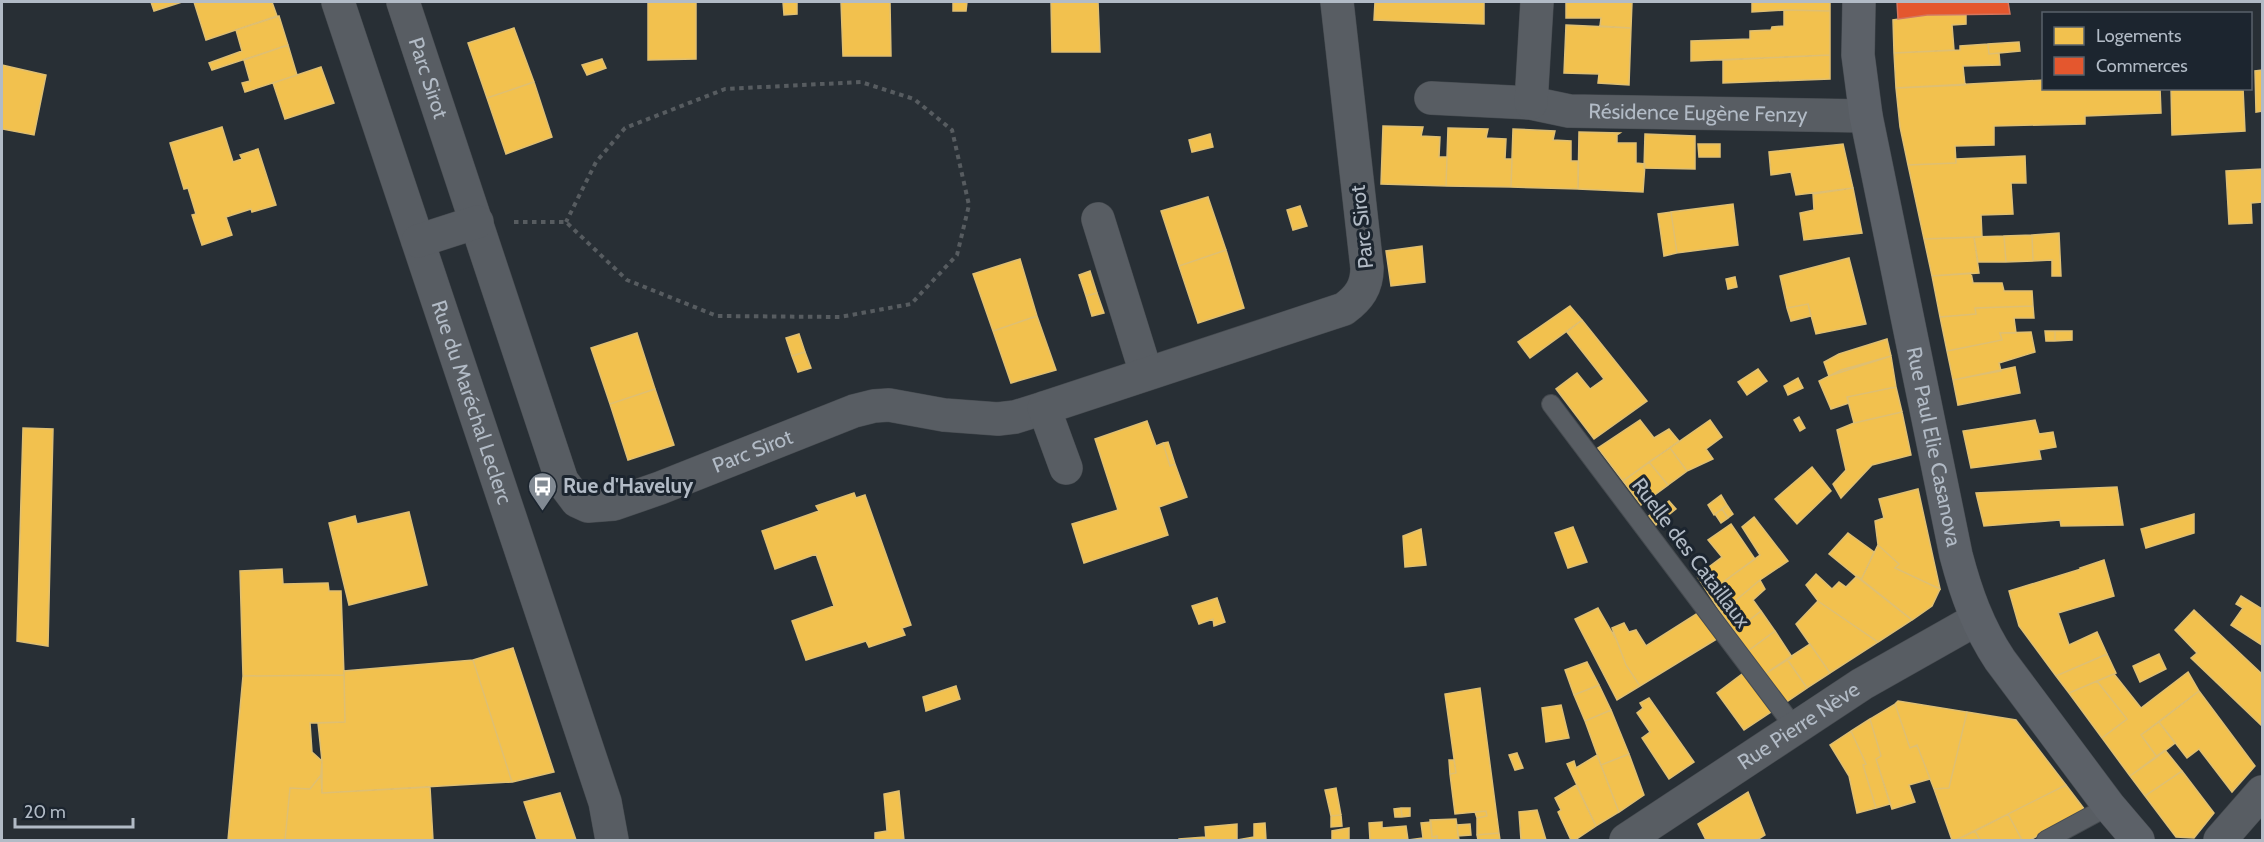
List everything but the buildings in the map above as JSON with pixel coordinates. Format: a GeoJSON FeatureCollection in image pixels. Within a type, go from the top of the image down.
{"type":"FeatureCollection","features":[{"type":"Feature","properties":{"kind":"street","name":"Rue du Maréchal Leclerc"},"geometry":{"type":"LineString","coordinates":[[338,2],[605,802],[612,840]]}},
{"type":"Feature","properties":{"kind":"street","name":"Parc Sirot"},"geometry":{"type":"LineString","coordinates":[[403,2],[562,481],[577,501],[588,506],[614,504],[660,488],[854,411],[889,405],[944,415],[998,419],[1015,417],[1344,309],[1354,302],[1362,291],[1367,280],[1367,268],[1337,2]]}},
{"type":"Feature","properties":{"kind":"street"},"geometry":{"type":"LineString","coordinates":[[1531,102],[1537,2]]}},
{"type":"Feature","properties":{"kind":"street","name":"Rue Paul Elie Casanova"},"geometry":{"type":"LineString","coordinates":[[1859,2],[1857,55],[1866,116],[1956,555],[1969,602],[2000,660],[2109,806],[2138,840]]}},
{"type":"Feature","properties":{"kind":"street","name":"Résidence Eugène Fenzy"},"geometry":{"type":"LineString","coordinates":[[1431,98],[1531,102],[1569,111],[1866,116]]}},
{"type":"Feature","properties":{"kind":"street"},"geometry":{"type":"LineString","coordinates":[[1098,219],[1146,373]]}},
{"type":"Feature","properties":{"kind":"street"},"geometry":{"type":"LineString","coordinates":[[418,241],[477,222]]}},
{"type":"Feature","properties":{"kind":"street"},"geometry":{"type":"LineString","coordinates":[[1044,408],[1066,468]]}},
{"type":"Feature","properties":{"kind":"street","name":"Rue Pierre Nève"},"geometry":{"type":"LineString","coordinates":[[1626,840],[1862,684],[1977,619]]}},
{"type":"Feature","properties":{"kind":"street"},"geometry":{"type":"LineString","coordinates":[[2220,840],[2262,792]]}},
{"type":"Feature","properties":{"kind":"street","name":"Rue du Maréchal Leclerc"},"geometry":{"type":"LineString","coordinates":[[605,802],[628,840]]}},
{"type":"Feature","properties":{"kind":"lane","name":"Ruelle des Cataillaux"},"geometry":{"type":"LineString","coordinates":[[1551,404],[1795,728]]}},
{"type":"Feature","properties":{"kind":"lane"},"geometry":{"type":"LineString","coordinates":[[2046,840],[2109,806]]}},
{"type":"Feature","properties":{"kind":"path"},"geometry":{"type":"LineString","coordinates":[[477,222],[566,222],[627,280],[717,316],[840,317],[911,304],[957,255],[969,205],[952,130],[914,99],[861,82],[850,82],[725,88],[625,128],[596,162],[566,222]]}},
{"type":"Feature","properties":{"kind":"place","name":"Rue d'Haveluy"},"geometry":{"type":"Point","coordinates":[542,512]}}]}
